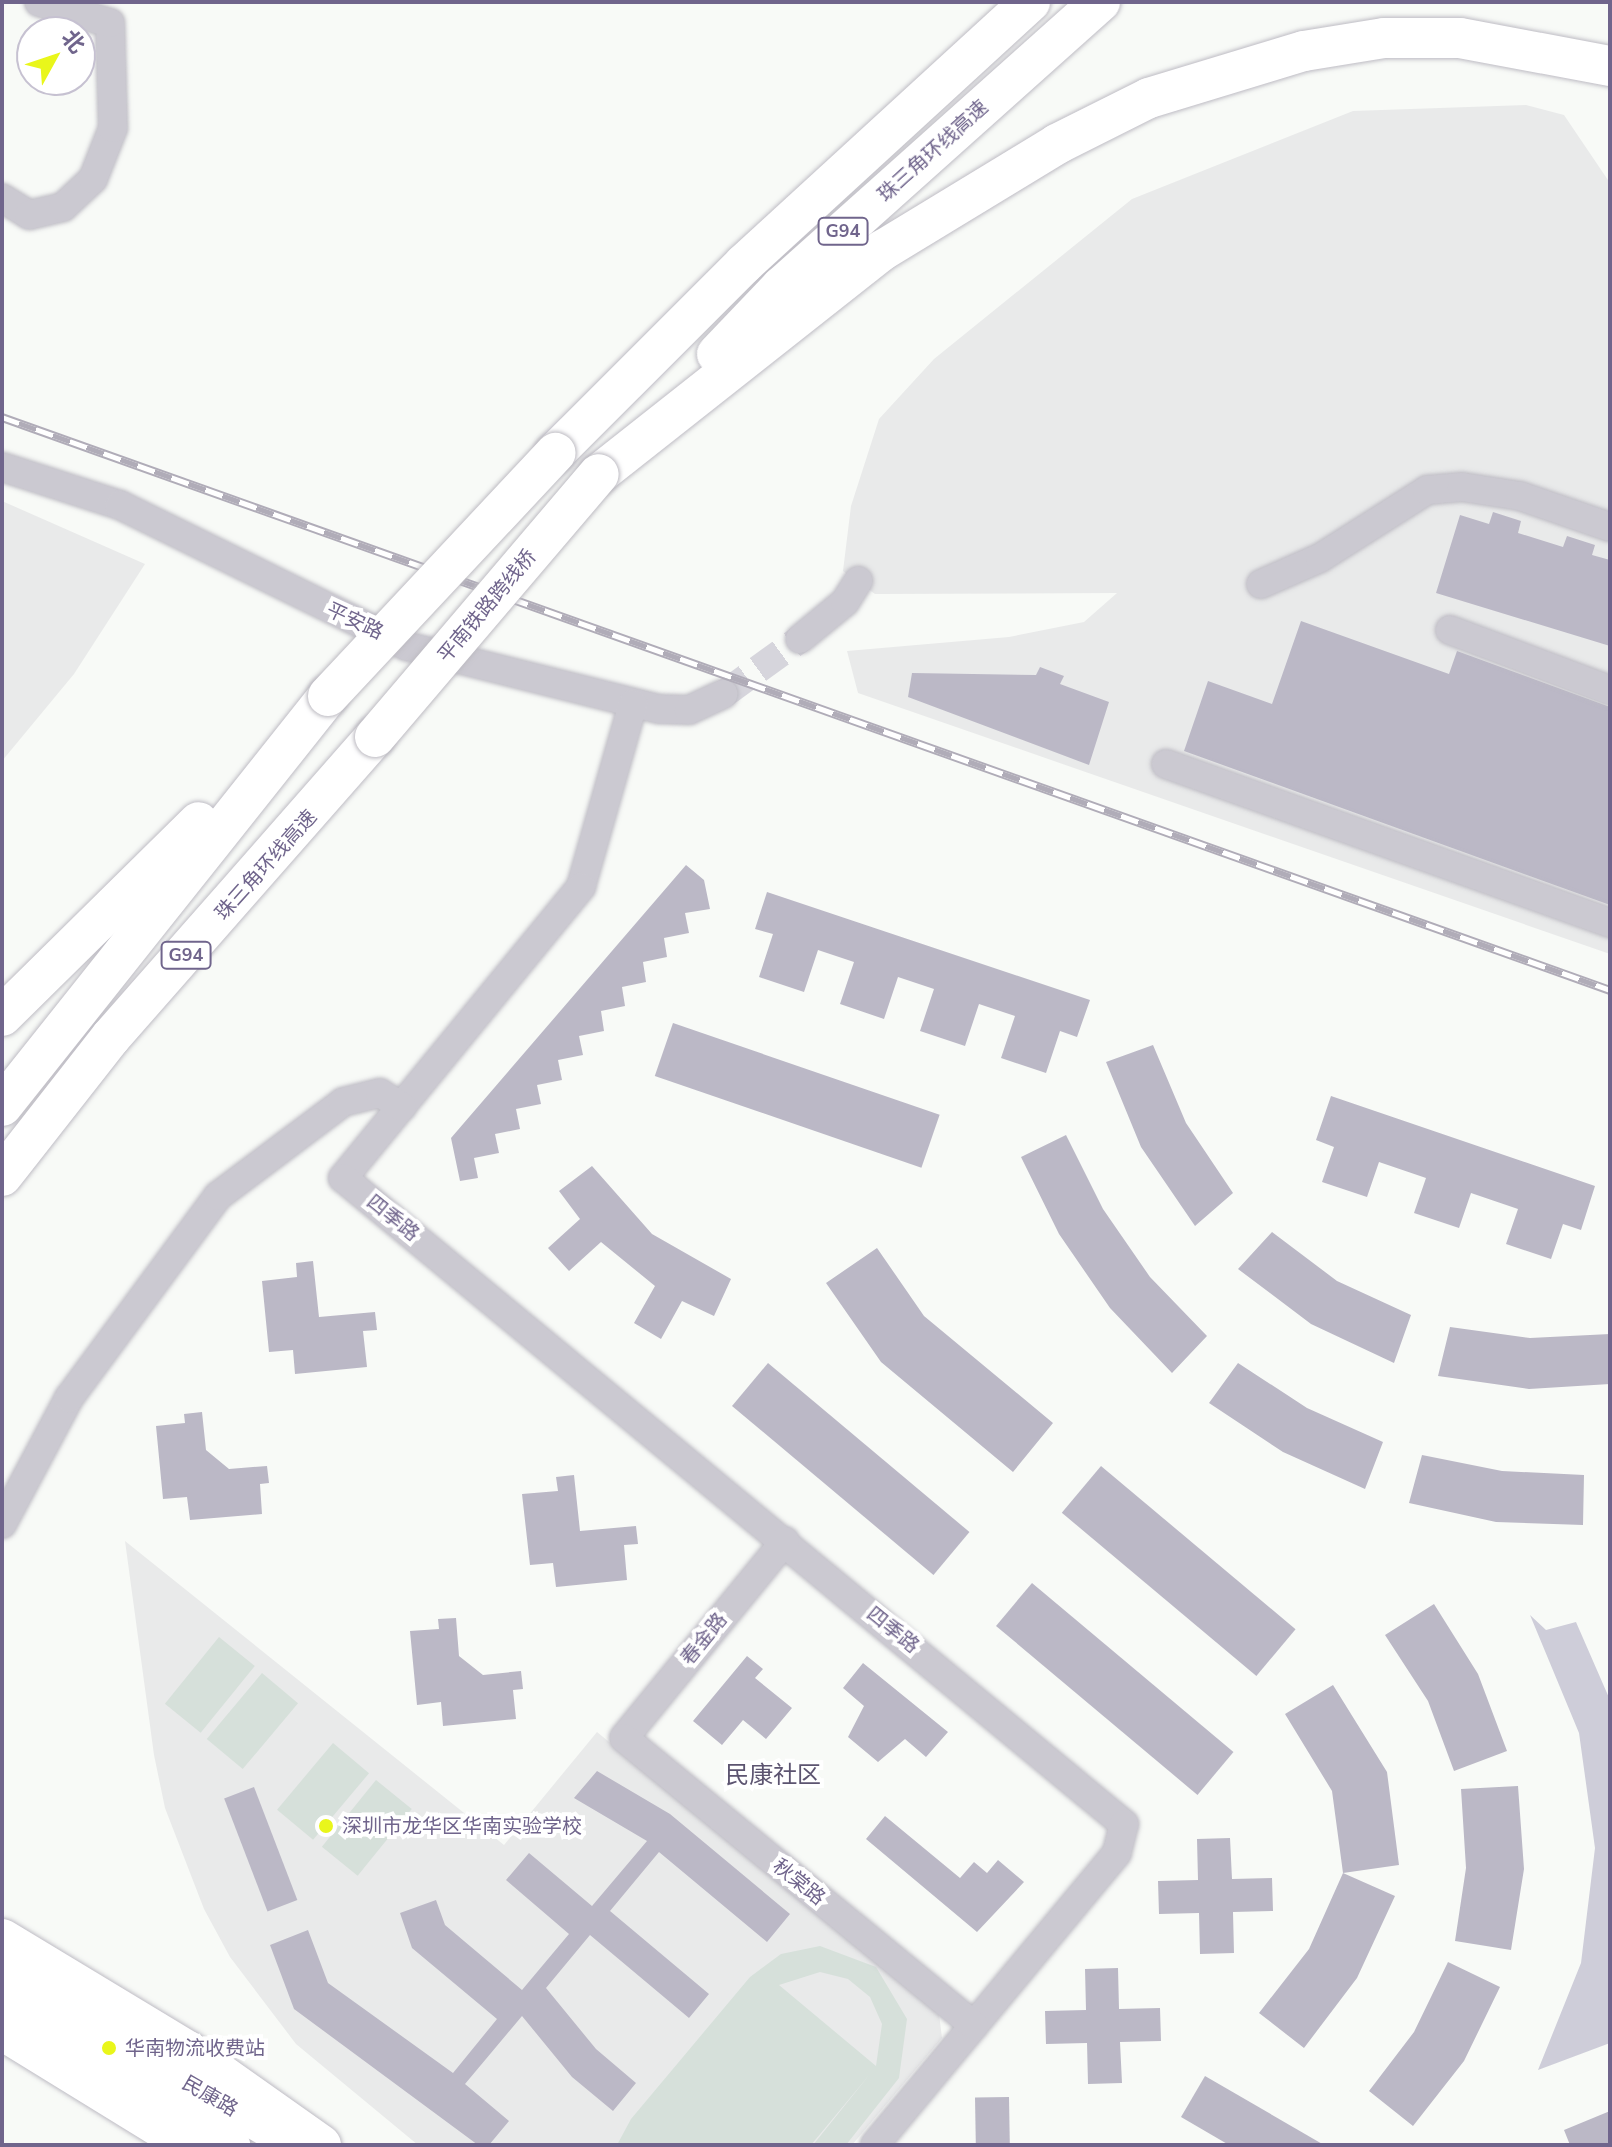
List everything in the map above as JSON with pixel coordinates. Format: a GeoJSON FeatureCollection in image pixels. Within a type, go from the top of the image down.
{"type":"FeatureCollection","features":[{"type":"Feature","properties":{"kind":"highway","name":"G94"},"geometry":{"type":"LineString","coordinates":[[2,1106],[328,696],[555,453],[744,264],[1030,2]]}},
{"type":"Feature","properties":{"kind":"highway","name":"珠三角环线高速"},"geometry":{"type":"LineString","coordinates":[[599,474],[781,287],[1100,2]]}},
{"type":"Feature","properties":{"kind":"highway"},"geometry":{"type":"LineString","coordinates":[[599,474],[883,250],[1057,144],[1149,98],[1304,51],[1384,38],[1460,38],[1610,66]]}},
{"type":"Feature","properties":{"kind":"highway","name":"平南铁路跨线桥"},"geometry":{"type":"LineString","coordinates":[[375,737],[599,474]]}},
{"type":"Feature","properties":{"kind":"highway"},"geometry":{"type":"LineString","coordinates":[[2,1016],[328,696]]}},
{"type":"Feature","properties":{"kind":"highway","name":"珠三角环线高速"},"geometry":{"type":"LineString","coordinates":[[2,1176],[111,1037],[290,840],[375,737]]}},
{"type":"Feature","properties":{"kind":"highway"},"geometry":{"type":"LineString","coordinates":[[2,1207],[290,840]]}},
{"type":"Feature","properties":{"kind":"highway"},"geometry":{"type":"LineString","coordinates":[[2,1939],[188,2051],[321,2145]]}},
{"type":"Feature","properties":{"kind":"highway"},"geometry":{"type":"LineString","coordinates":[[2,2030],[189,2145]]}},
{"type":"Feature","properties":{"kind":"main road","name":"民康路"},"geometry":{"type":"LineString","coordinates":[[2,1974],[294,2145]]}},
{"type":"Feature","properties":{"kind":"main road","name":"民康路"},"geometry":{"type":"LineString","coordinates":[[2,2004],[233,2145]]}},
{"type":"Feature","properties":{"kind":"street"},"geometry":{"type":"LineString","coordinates":[[6,203],[47,214],[79,196],[101,165],[115,119],[110,23],[39,2]]}},
{"type":"Feature","properties":{"kind":"street","name":"平安路"},"geometry":{"type":"LineString","coordinates":[[2,467],[120,505],[406,646],[633,704],[689,710],[724,694]]}},
{"type":"Feature","properties":{"kind":"street"},"geometry":{"type":"LineString","coordinates":[[1261,584],[1320,558],[1427,490],[1462,487],[1520,496],[1610,527]]}},
{"type":"Feature","properties":{"kind":"street"},"geometry":{"type":"LineString","coordinates":[[800,639],[845,602],[858,581]]}},
{"type":"Feature","properties":{"kind":"street"},"geometry":{"type":"LineString","coordinates":[[1450,630],[1610,690]]}},
{"type":"Feature","properties":{"kind":"street"},"geometry":{"type":"LineString","coordinates":[[2,1524],[69,1398],[218,1196],[343,1102],[380,1093],[402,1107],[581,887],[633,704]]}},
{"type":"Feature","properties":{"kind":"street"},"geometry":{"type":"LineString","coordinates":[[1166,764],[1610,923]]}},
{"type":"Feature","properties":{"kind":"street","name":"四季路"},"geometry":{"type":"LineString","coordinates":[[402,1107],[343,1178],[1124,1824],[1117,1853],[875,2145]]}},
{"type":"Feature","properties":{"kind":"street","name":"春金路"},"geometry":{"type":"LineString","coordinates":[[624,1738],[785,1541]]}},
{"type":"Feature","properties":{"kind":"street","name":"秋棠路"},"geometry":{"type":"LineString","coordinates":[[624,1738],[974,2026]]}},
{"type":"Feature","properties":{"kind":"shaded area"},"geometry":{"type":"Polygon","coordinates":[[[1526,105],[1564,115],[1610,183],[1610,954],[858,693],[847,651],[1009,637],[1084,622],[1117,593],[875,594],[843,571],[851,506],[879,419],[934,359],[1132,199],[1353,111],[1526,105]]]}},
{"type":"Feature","properties":{"kind":"shaded area"},"geometry":{"type":"Polygon","coordinates":[[[2,501],[145,564],[74,674],[2,761],[2,501]]]}},
{"type":"Feature","properties":{"kind":"shaded area","name":"深圳市龙华区华南实验学校"},"geometry":{"type":"Polygon","coordinates":[[[125,1541],[504,1845],[597,1732],[939,2014],[942,2038],[852,2145],[418,2145],[296,2044],[230,1957],[204,1909],[165,1808],[154,1755],[125,1541]]]}},
{"type":"Feature","properties":{"kind":"shaded area"},"geometry":{"type":"Polygon","coordinates":[[[1530,1615],[1546,1630],[1576,1622],[1610,1700],[1610,2043],[1538,2070],[1581,1963],[1595,1848],[1579,1733],[1530,1615]]]}},
{"type":"Feature","properties":{"kind":"shaded area"},"geometry":{"type":"Polygon","coordinates":[[[219,1637],[255,1666],[201,1733],[165,1704],[219,1637]]]}},
{"type":"Feature","properties":{"kind":"shaded area"},"geometry":{"type":"Polygon","coordinates":[[[262,1673],[298,1703],[243,1769],[207,1739],[262,1673]]]}},
{"type":"Feature","properties":{"kind":"shaded area"},"geometry":{"type":"Polygon","coordinates":[[[333,1743],[369,1773],[313,1840],[277,1810],[333,1743]]]}},
{"type":"Feature","properties":{"kind":"shaded area"},"geometry":{"type":"Polygon","coordinates":[[[376,1780],[412,1809],[358,1876],[322,1847],[376,1780]]]}},
{"type":"Feature","properties":{"kind":"shaded area"},"geometry":{"type":"Polygon","coordinates":[[[820,1946],[876,1967],[907,2019],[899,2078],[846,2145],[813,2145],[870,2074],[811,2145],[617,2145],[631,2119],[750,1977],[781,1954],[820,1946]],[[820,1972],[779,1985],[876,2066],[882,2024],[870,1997],[848,1979],[820,1972]]]}},
{"type":"Feature","properties":{"kind":"building"},"geometry":{"type":"Polygon","coordinates":[[[1493,512],[1521,521],[1518,533],[1563,547],[1567,536],[1595,545],[1592,555],[1610,560],[1610,646],[1436,593],[1460,515],[1489,524],[1493,512]]]}},
{"type":"Feature","properties":{"kind":"building"},"geometry":{"type":"Polygon","coordinates":[[[1301,621],[1449,674],[1457,651],[1610,707],[1610,905],[1184,751],[1208,681],[1272,704],[1301,621]]]}},
{"type":"Feature","properties":{"kind":"building"},"geometry":{"type":"Polygon","coordinates":[[[1040,667],[1064,676],[1060,684],[1109,702],[1089,765],[908,697],[912,673],[1036,675],[1040,667]]]}},
{"type":"Feature","properties":{"kind":"building"},"geometry":{"type":"Polygon","coordinates":[[[686,865],[704,880],[710,909],[685,913],[689,933],[664,938],[667,957],[643,962],[646,982],[622,987],[625,1006],[601,1011],[604,1031],[579,1036],[583,1055],[558,1060],[562,1080],[537,1085],[541,1104],[516,1109],[520,1129],[495,1134],[499,1153],[474,1158],[478,1178],[460,1181],[451,1138],[686,865]]]}},
{"type":"Feature","properties":{"kind":"building"},"geometry":{"type":"Polygon","coordinates":[[[767,892],[1090,1000],[1077,1037],[1060,1031],[1046,1073],[1001,1058],[1015,1016],[979,1004],[965,1046],[920,1031],[934,989],[898,977],[884,1019],[840,1004],[854,962],[818,950],[804,992],[759,977],[773,934],[755,929],[767,892]]]}},
{"type":"Feature","properties":{"kind":"building"},"geometry":{"type":"Polygon","coordinates":[[[673,1023],[940,1115],[921,1168],[655,1076],[673,1023]]]}},
{"type":"Feature","properties":{"kind":"building"},"geometry":{"type":"Polygon","coordinates":[[[1153,1045],[1186,1123],[1233,1193],[1195,1226],[1141,1147],[1106,1062],[1153,1045]]]}},
{"type":"Feature","properties":{"kind":"building"},"geometry":{"type":"Polygon","coordinates":[[[1331,1096],[1595,1186],[1581,1230],[1563,1224],[1551,1259],[1506,1244],[1518,1209],[1471,1193],[1459,1228],[1414,1213],[1426,1178],[1379,1162],[1367,1197],[1322,1182],[1334,1147],[1316,1140],[1331,1096]]]}},
{"type":"Feature","properties":{"kind":"building"},"geometry":{"type":"Polygon","coordinates":[[[1066,1135],[1103,1209],[1150,1277],[1207,1336],[1172,1373],[1110,1308],[1059,1234],[1021,1157],[1066,1135]]]}},
{"type":"Feature","properties":{"kind":"building"},"geometry":{"type":"Polygon","coordinates":[[[592,1166],[652,1234],[731,1279],[714,1316],[682,1301],[661,1339],[634,1323],[655,1286],[601,1242],[569,1271],[548,1248],[580,1219],[559,1191],[592,1166]]]}},
{"type":"Feature","properties":{"kind":"building"},"geometry":{"type":"Polygon","coordinates":[[[1272,1232],[1337,1281],[1411,1315],[1394,1363],[1311,1324],[1238,1269],[1272,1232]]]}},
{"type":"Feature","properties":{"kind":"building"},"geometry":{"type":"Polygon","coordinates":[[[877,1248],[924,1316],[1053,1423],[1013,1472],[881,1362],[826,1283],[877,1248]]]}},
{"type":"Feature","properties":{"kind":"building"},"geometry":{"type":"Polygon","coordinates":[[[313,1261],[319,1317],[375,1312],[377,1330],[363,1331],[367,1367],[295,1374],[293,1350],[269,1352],[262,1281],[297,1277],[296,1263],[313,1261]]]}},
{"type":"Feature","properties":{"kind":"building"},"geometry":{"type":"Polygon","coordinates":[[[1450,1327],[1530,1338],[1610,1334],[1610,1384],[1529,1389],[1438,1376],[1450,1327]]]}},
{"type":"Feature","properties":{"kind":"building"},"geometry":{"type":"Polygon","coordinates":[[[768,1363],[969,1532],[933,1575],[732,1406],[768,1363]]]}},
{"type":"Feature","properties":{"kind":"building"},"geometry":{"type":"Polygon","coordinates":[[[1238,1363],[1307,1408],[1383,1442],[1365,1489],[1283,1452],[1209,1403],[1238,1363]]]}},
{"type":"Feature","properties":{"kind":"building"},"geometry":{"type":"Polygon","coordinates":[[[202,1412],[206,1450],[229,1469],[267,1466],[269,1483],[260,1484],[262,1514],[190,1520],[187,1497],[163,1499],[156,1426],[185,1423],[184,1414],[202,1412]]]}},
{"type":"Feature","properties":{"kind":"building"},"geometry":{"type":"Polygon","coordinates":[[[1422,1455],[1502,1471],[1584,1475],[1583,1525],[1496,1522],[1409,1503],[1422,1455]]]}},
{"type":"Feature","properties":{"kind":"building"},"geometry":{"type":"Polygon","coordinates":[[[1101,1466],[1296,1629],[1256,1676],[1062,1513],[1101,1466]]]}},
{"type":"Feature","properties":{"kind":"building"},"geometry":{"type":"Polygon","coordinates":[[[574,1475],[580,1531],[636,1526],[638,1544],[624,1545],[627,1580],[556,1587],[553,1563],[530,1565],[522,1494],[558,1491],[556,1477],[574,1475]]]}},
{"type":"Feature","properties":{"kind":"building"},"geometry":{"type":"Polygon","coordinates":[[[1032,1583],[1233,1752],[1197,1795],[996,1626],[1032,1583]]]}},
{"type":"Feature","properties":{"kind":"building"},"geometry":{"type":"Polygon","coordinates":[[[1434,1604],[1478,1674],[1507,1751],[1454,1771],[1428,1701],[1385,1635],[1434,1604]]]}},
{"type":"Feature","properties":{"kind":"building"},"geometry":{"type":"Polygon","coordinates":[[[456,1618],[459,1656],[483,1675],[521,1671],[523,1689],[513,1690],[516,1719],[443,1726],[441,1702],[417,1705],[410,1631],[439,1629],[438,1619],[456,1618]]]}},
{"type":"Feature","properties":{"kind":"building"},"geometry":{"type":"Polygon","coordinates":[[[747,1656],[763,1669],[755,1678],[792,1708],[766,1739],[743,1720],[722,1745],[693,1721],[747,1656]]]}},
{"type":"Feature","properties":{"kind":"building"},"geometry":{"type":"Polygon","coordinates":[[[863,1663],[948,1732],[926,1757],[905,1739],[878,1762],[848,1737],[864,1706],[843,1688],[863,1663]]]}},
{"type":"Feature","properties":{"kind":"building"},"geometry":{"type":"Polygon","coordinates":[[[1333,1685],[1387,1772],[1399,1865],[1343,1873],[1332,1791],[1285,1714],[1333,1685]]]}},
{"type":"Feature","properties":{"kind":"building"},"geometry":{"type":"Polygon","coordinates":[[[597,1771],[670,1814],[790,1914],[767,1942],[659,1852],[610,1911],[709,1994],[689,2018],[590,1935],[546,1988],[596,2049],[636,2083],[613,2111],[572,2077],[522,2016],[465,2084],[509,2121],[489,2145],[478,2145],[294,2009],[270,1945],[308,1930],[328,1983],[453,2073],[497,2019],[412,1948],[400,1913],[436,1900],[445,1925],[522,1990],[569,1934],[506,1880],[529,1853],[592,1906],[647,1841],[574,1798],[597,1771]]]}},
{"type":"Feature","properties":{"kind":"building"},"geometry":{"type":"Polygon","coordinates":[[[1518,1786],[1524,1869],[1511,1950],[1455,1941],[1466,1868],[1461,1789],[1518,1786]]]}},
{"type":"Feature","properties":{"kind":"building"},"geometry":{"type":"Polygon","coordinates":[[[254,1787],[297,1900],[267,1911],[224,1798],[254,1787]]]}},
{"type":"Feature","properties":{"kind":"building"},"geometry":{"type":"Polygon","coordinates":[[[885,1816],[960,1878],[974,1862],[987,1873],[998,1860],[1024,1882],[977,1932],[866,1839],[885,1816]]]}},
{"type":"Feature","properties":{"kind":"building"},"geometry":{"type":"Polygon","coordinates":[[[1230,1838],[1232,1879],[1272,1878],[1273,1911],[1233,1912],[1234,1953],[1200,1954],[1199,1913],[1159,1914],[1158,1881],[1198,1880],[1197,1839],[1230,1838]]]}},
{"type":"Feature","properties":{"kind":"building"},"geometry":{"type":"Polygon","coordinates":[[[1343,1873],[1395,1896],[1357,1978],[1304,2048],[1259,2013],[1309,1949],[1343,1873]]]}},
{"type":"Feature","properties":{"kind":"building"},"geometry":{"type":"Polygon","coordinates":[[[1448,1962],[1500,1987],[1464,2061],[1413,2126],[1369,2091],[1414,2032],[1448,1962]]]}},
{"type":"Feature","properties":{"kind":"building"},"geometry":{"type":"Polygon","coordinates":[[[1118,1968],[1119,2009],[1160,2008],[1161,2041],[1120,2042],[1122,2083],[1088,2084],[1087,2043],[1046,2044],[1045,2011],[1086,2010],[1085,1969],[1118,1968]]]}},
{"type":"Feature","properties":{"kind":"building"},"geometry":{"type":"Polygon","coordinates":[[[1205,2076],[1324,2145],[1229,2145],[1181,2117],[1205,2076]]]}},
{"type":"Feature","properties":{"kind":"building"},"geometry":{"type":"Polygon","coordinates":[[[1009,2097],[1010,2145],[976,2145],[975,2098],[1009,2097]]]}},
{"type":"Feature","properties":{"kind":"building"},"geometry":{"type":"Polygon","coordinates":[[[1610,2111],[1610,2145],[1570,2145],[1564,2130],[1610,2111]]]}},
{"type":"Feature","properties":{"kind":"tunnel"},"geometry":{"type":"LineString","coordinates":[[724,694],[800,639]]}},
{"type":"Feature","properties":{"kind":"railway"},"geometry":{"type":"LineString","coordinates":[[2,417],[1610,990]]}},
{"type":"Feature","properties":{"kind":"place","name":"深圳市龙华区华南实验学校"},"geometry":{"type":"Point","coordinates":[326,1826]}},
{"type":"Feature","properties":{"kind":"place","name":"华南物流收费站"},"geometry":{"type":"Point","coordinates":[109,2048]}},
{"type":"Feature","properties":{"kind":"district","name":"民康社区"},"geometry":{"type":"Point","coordinates":[773,1776]}}]}
